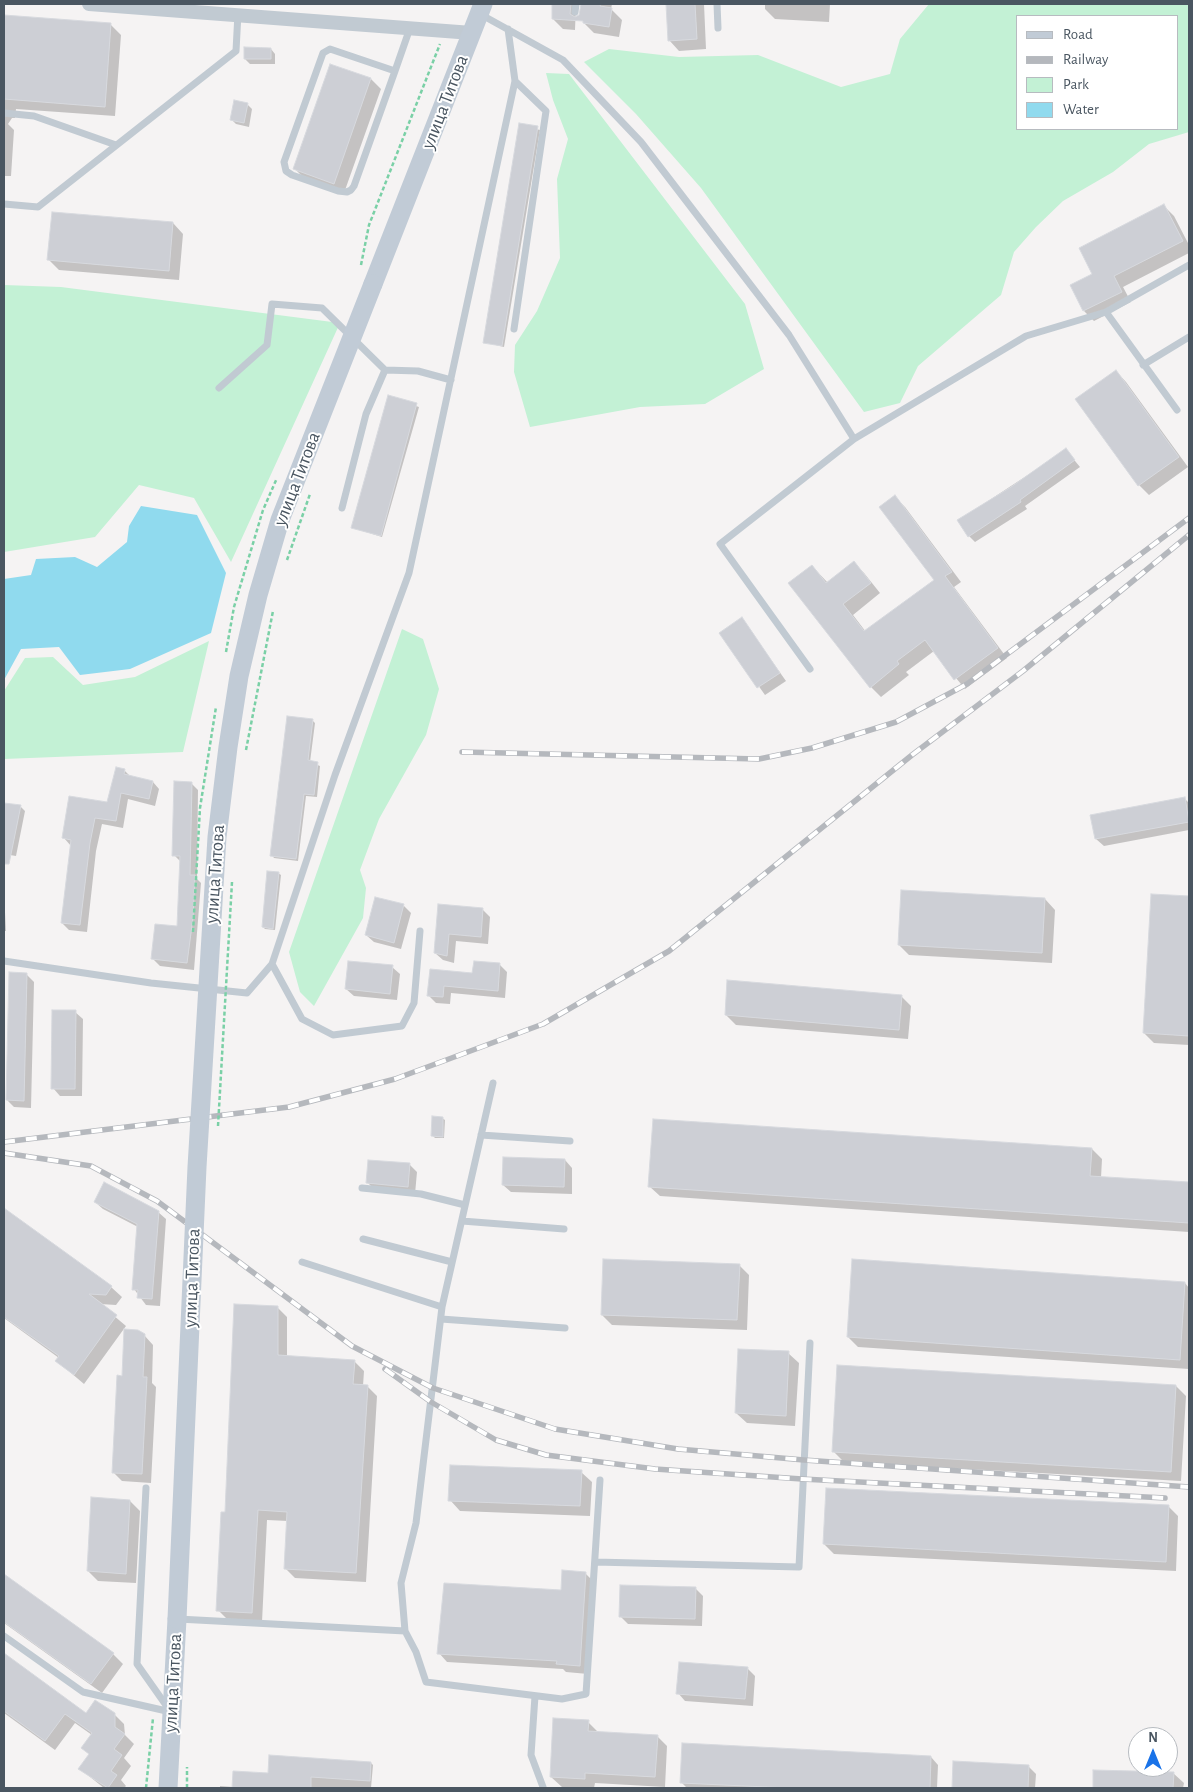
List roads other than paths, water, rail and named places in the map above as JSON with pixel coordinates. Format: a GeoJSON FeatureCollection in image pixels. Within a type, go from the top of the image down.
{"type":"FeatureCollection","features":[{"type":"Feature","properties":{"kind":"main road","name":"улица Титова"},"geometry":{"type":"LineString","coordinates":[[168,1788],[192,1254],[214,875],[231,729],[243,658],[258,595],[280,520],[481,9]]}},
{"type":"Feature","properties":{"kind":"street"},"geometry":{"type":"LineString","coordinates":[[89,4],[472,33]]}},
{"type":"Feature","properties":{"kind":"lane"},"geometry":{"type":"LineString","coordinates":[[575,12],[576,4]]}},
{"type":"Feature","properties":{"kind":"lane"},"geometry":{"type":"LineString","coordinates":[[717,4],[718,28]]}},
{"type":"Feature","properties":{"kind":"lane"},"geometry":{"type":"LineString","coordinates":[[481,9],[508,29],[564,60],[641,142],[789,335],[854,439]]}},
{"type":"Feature","properties":{"kind":"lane"},"geometry":{"type":"LineString","coordinates":[[4,204],[38,207],[236,51],[238,14]]}},
{"type":"Feature","properties":{"kind":"lane"},"geometry":{"type":"LineString","coordinates":[[395,71],[330,49],[323,53],[284,162],[286,171],[292,175],[338,191],[351,190],[395,71],[410,28]]}},
{"type":"Feature","properties":{"kind":"lane"},"geometry":{"type":"LineString","coordinates":[[4,962],[151,983],[247,993],[272,964],[335,775],[409,573],[515,81],[508,29]]}},
{"type":"Feature","properties":{"kind":"lane"},"geometry":{"type":"LineString","coordinates":[[514,329],[546,111],[515,81]]}},
{"type":"Feature","properties":{"kind":"lane"},"geometry":{"type":"LineString","coordinates":[[4,113],[34,116],[116,145]]}},
{"type":"Feature","properties":{"kind":"lane"},"geometry":{"type":"LineString","coordinates":[[810,668],[720,544],[854,439],[1026,336],[1106,312],[1189,265]]}},
{"type":"Feature","properties":{"kind":"lane"},"geometry":{"type":"LineString","coordinates":[[218,388],[267,344],[272,304],[322,308],[385,370],[418,371],[451,380]]}},
{"type":"Feature","properties":{"kind":"lane"},"geometry":{"type":"LineString","coordinates":[[1106,312],[1177,410]]}},
{"type":"Feature","properties":{"kind":"lane"},"geometry":{"type":"LineString","coordinates":[[1143,365],[1189,337]]}},
{"type":"Feature","properties":{"kind":"lane"},"geometry":{"type":"LineString","coordinates":[[342,508],[366,414],[385,370]]}},
{"type":"Feature","properties":{"kind":"lane"},"geometry":{"type":"LineString","coordinates":[[272,964],[302,1019],[333,1035],[402,1026],[414,1003],[420,931]]}},
{"type":"Feature","properties":{"kind":"lane"},"geometry":{"type":"LineString","coordinates":[[493,1083],[442,1307],[416,1523],[401,1582],[405,1631],[416,1652],[426,1682],[562,1699],[586,1694],[600,1480]]}},
{"type":"Feature","properties":{"kind":"lane"},"geometry":{"type":"LineString","coordinates":[[482,1135],[570,1141]]}},
{"type":"Feature","properties":{"kind":"lane"},"geometry":{"type":"LineString","coordinates":[[362,1188],[421,1194],[465,1205]]}},
{"type":"Feature","properties":{"kind":"lane"},"geometry":{"type":"LineString","coordinates":[[462,1221],[564,1229]]}},
{"type":"Feature","properties":{"kind":"lane"},"geometry":{"type":"LineString","coordinates":[[363,1239],[452,1262]]}},
{"type":"Feature","properties":{"kind":"lane"},"geometry":{"type":"LineString","coordinates":[[302,1262],[442,1307]]}},
{"type":"Feature","properties":{"kind":"lane"},"geometry":{"type":"LineString","coordinates":[[441,1319],[565,1328]]}},
{"type":"Feature","properties":{"kind":"lane"},"geometry":{"type":"LineString","coordinates":[[595,1562],[799,1567],[810,1343]]}},
{"type":"Feature","properties":{"kind":"lane"},"geometry":{"type":"LineString","coordinates":[[146,1488],[137,1664],[172,1712]]}},
{"type":"Feature","properties":{"kind":"lane"},"geometry":{"type":"LineString","coordinates":[[176,1619],[405,1631]]}},
{"type":"Feature","properties":{"kind":"lane"},"geometry":{"type":"LineString","coordinates":[[4,1636],[83,1692],[172,1712]]}},
{"type":"Feature","properties":{"kind":"lane"},"geometry":{"type":"LineString","coordinates":[[536,1696],[531,1755],[543,1787]]}},
{"type":"Feature","properties":{"kind":"water"},"geometry":{"type":"Polygon","coordinates":[[[141,506],[197,515],[226,573],[211,633],[130,669],[80,675],[59,647],[21,649],[4,680],[4,579],[31,575],[36,559],[75,557],[97,567],[127,542],[129,526],[141,506]]]}},
{"type":"Feature","properties":{"kind":"railway"},"geometry":{"type":"LineString","coordinates":[[462,752],[759,759],[812,748],[896,722],[967,684],[1189,518]]}},
{"type":"Feature","properties":{"kind":"railway"},"geometry":{"type":"LineString","coordinates":[[4,1142],[289,1107],[395,1079],[543,1024],[669,951],[912,755],[1023,671],[1189,535]]}},
{"type":"Feature","properties":{"kind":"railway"},"geometry":{"type":"LineString","coordinates":[[4,1153],[91,1166],[157,1201],[352,1346],[433,1388],[555,1429],[678,1449],[804,1460],[1189,1487]]}},
{"type":"Feature","properties":{"kind":"railway"},"geometry":{"type":"LineString","coordinates":[[385,1369],[431,1402],[496,1440],[546,1455],[655,1469],[802,1479],[1165,1498]]}}]}
